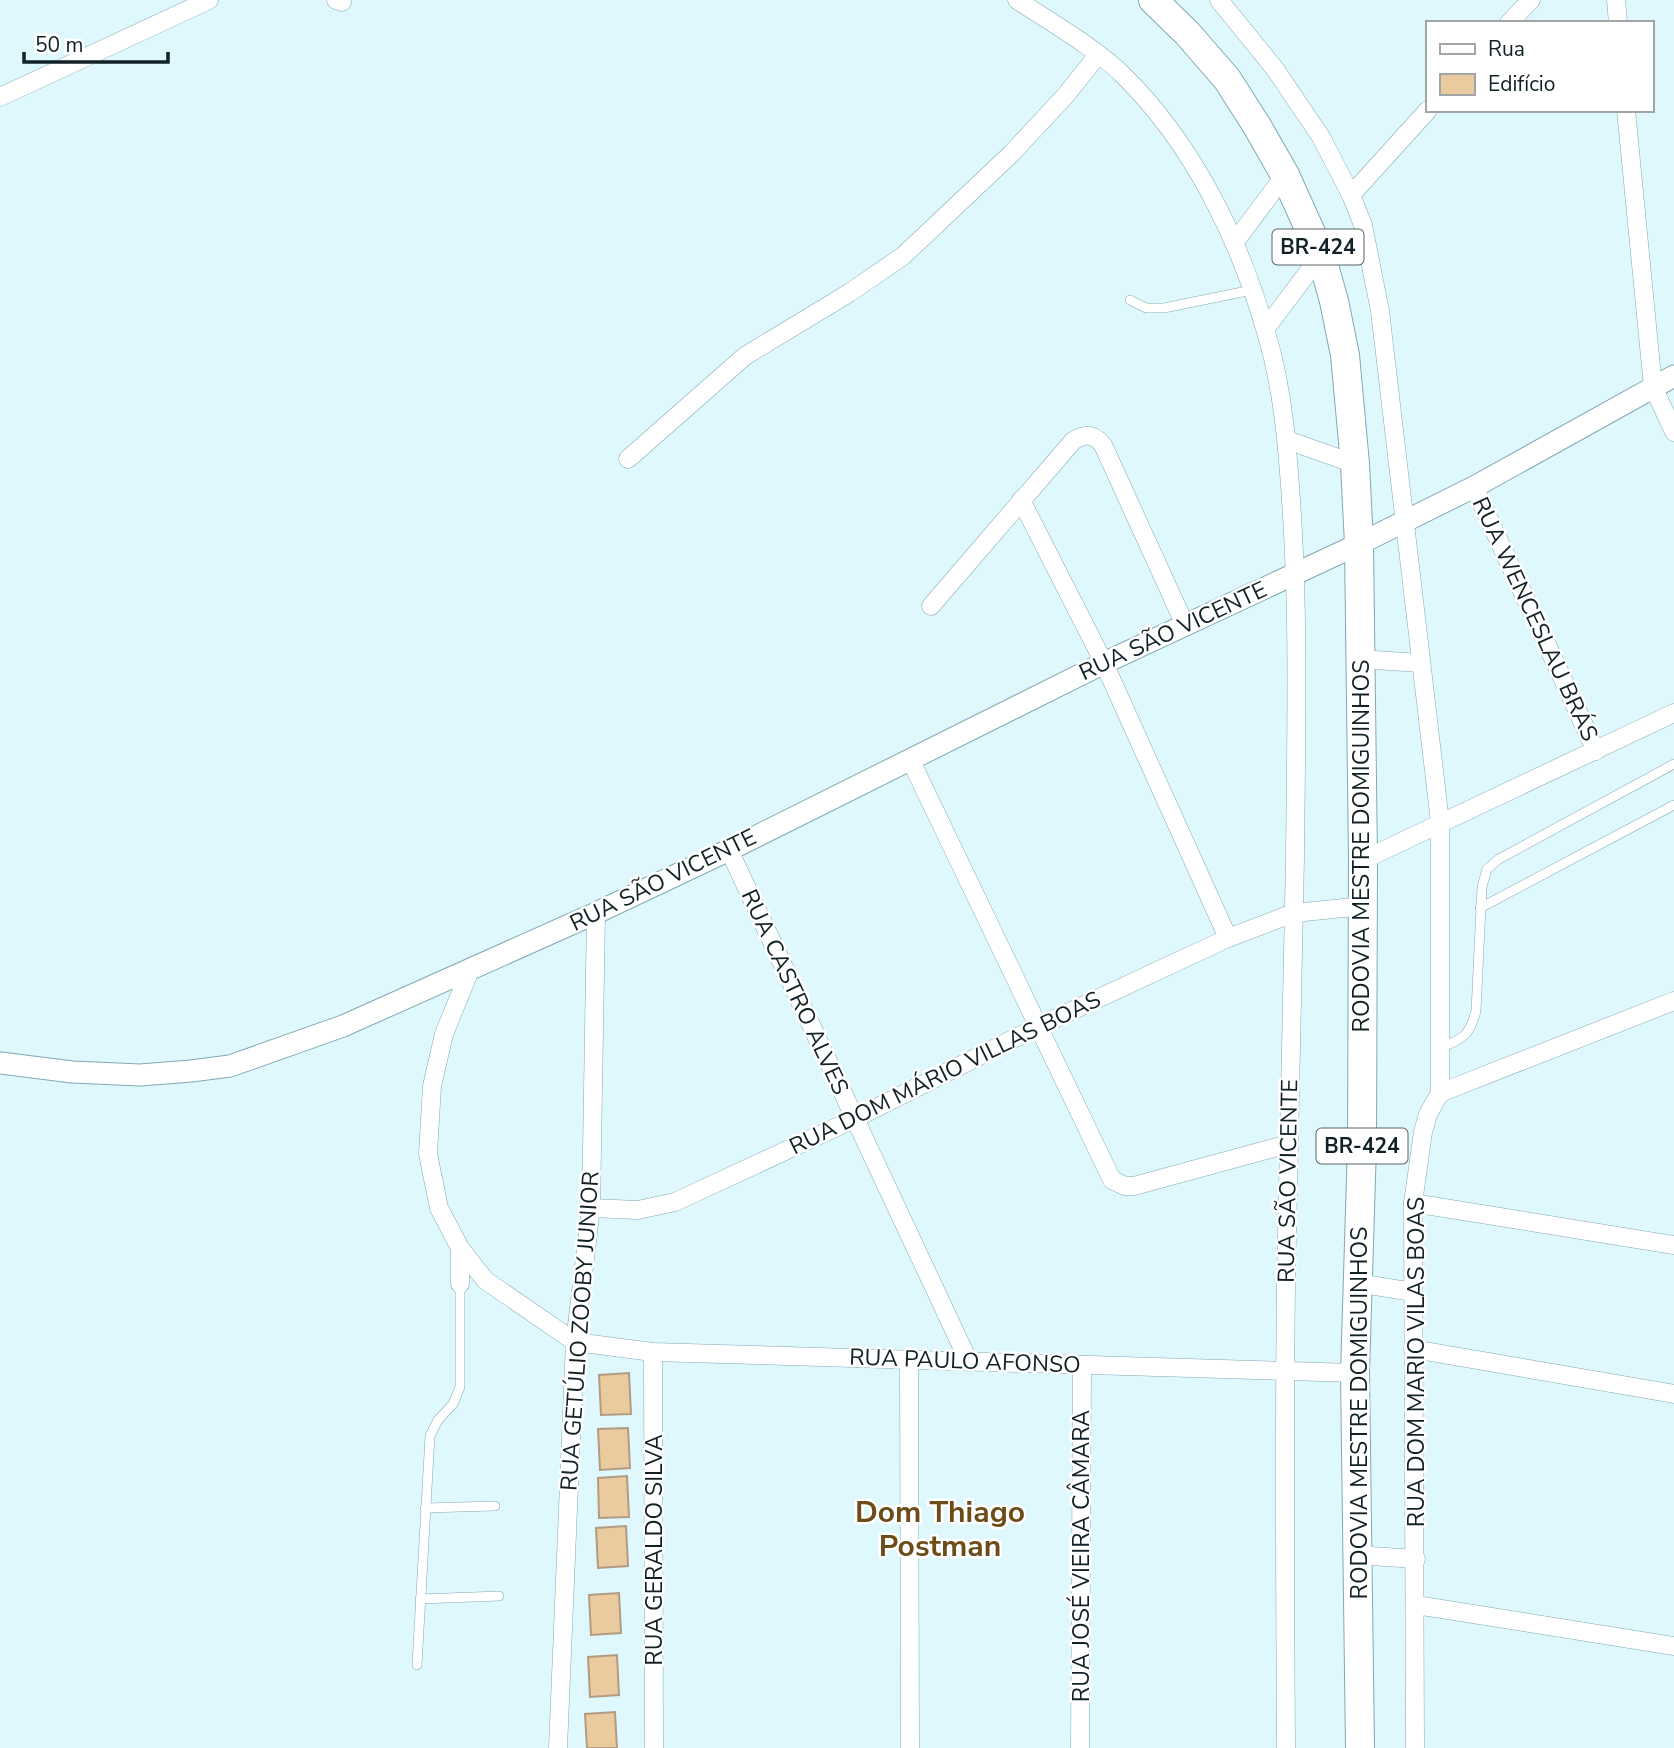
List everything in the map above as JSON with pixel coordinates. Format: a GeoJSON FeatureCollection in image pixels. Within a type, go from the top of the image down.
{"type":"FeatureCollection","features":[{"type":"Feature","properties":{"kind":"main road","name":"RODOVIA MESTRE DOMIGUINHOS"},"geometry":{"type":"LineString","coordinates":[[1153,0],[1187,33],[1227,79],[1285,175],[1321,255],[1345,355],[1359,544],[1364,906],[1362,1145],[1355,1373],[1360,1748]]}},
{"type":"Feature","properties":{"kind":"street"},"geometry":{"type":"LineString","coordinates":[[0,97],[208,0]]}},
{"type":"Feature","properties":{"kind":"street"},"geometry":{"type":"LineString","coordinates":[[1017,0],[1120,72],[1155,110],[1204,183],[1234,243],[1265,328],[1279,383],[1287,440],[1295,573]]}},
{"type":"Feature","properties":{"kind":"street","name":"RUA DOM MARIO VILAS BOAS"},"geometry":{"type":"LineString","coordinates":[[1219,0],[1275,69],[1313,126],[1351,195],[1363,225],[1380,311],[1440,822],[1440,1093],[1423,1132],[1413,1203],[1415,1748]]}},
{"type":"Feature","properties":{"kind":"street"},"geometry":{"type":"LineString","coordinates":[[1511,21],[1531,0]]}},
{"type":"Feature","properties":{"kind":"street"},"geometry":{"type":"LineString","coordinates":[[1616,0],[1618,21]]}},
{"type":"Feature","properties":{"kind":"street"},"geometry":{"type":"LineString","coordinates":[[628,459],[745,356],[849,293],[903,256],[1011,155],[1098,55]]}},
{"type":"Feature","properties":{"kind":"street"},"geometry":{"type":"LineString","coordinates":[[1351,195],[1426,112]]}},
{"type":"Feature","properties":{"kind":"street"},"geometry":{"type":"LineString","coordinates":[[1626,112],[1653,387],[1674,432]]}},
{"type":"Feature","properties":{"kind":"street"},"geometry":{"type":"LineString","coordinates":[[1234,243],[1285,175]]}},
{"type":"Feature","properties":{"kind":"street"},"geometry":{"type":"LineString","coordinates":[[1265,328],[1321,255]]}},
{"type":"Feature","properties":{"kind":"street","name":"RUA SÃO VICENTE"},"geometry":{"type":"LineString","coordinates":[[0,1063],[72,1072],[140,1075],[230,1066],[343,1026],[596,913],[729,850],[1104,663],[1359,544],[1474,487],[1674,376]]}},
{"type":"Feature","properties":{"kind":"street"},"geometry":{"type":"LineString","coordinates":[[932,606],[1073,440],[1091,435],[1103,445],[1185,625]]}},
{"type":"Feature","properties":{"kind":"street"},"geometry":{"type":"LineString","coordinates":[[1287,440],[1355,464]]}},
{"type":"Feature","properties":{"kind":"street","name":"RUA WENCESLAU BRÁS"},"geometry":{"type":"LineString","coordinates":[[1474,487],[1596,751]]}},
{"type":"Feature","properties":{"kind":"street"},"geometry":{"type":"LineString","coordinates":[[1021,500],[1104,663],[1228,938]]}},
{"type":"Feature","properties":{"kind":"street","name":"RUA SÃO VICENTE"},"geometry":{"type":"LineString","coordinates":[[1286,1748],[1285,1369],[1294,913],[1295,573]]}},
{"type":"Feature","properties":{"kind":"street"},"geometry":{"type":"LineString","coordinates":[[1360,659],[1420,663]]}},
{"type":"Feature","properties":{"kind":"street"},"geometry":{"type":"LineString","coordinates":[[1363,860],[1674,713]]}},
{"type":"Feature","properties":{"kind":"street"},"geometry":{"type":"LineString","coordinates":[[910,759],[1112,1180],[1118,1184],[1133,1186],[1288,1144]]}},
{"type":"Feature","properties":{"kind":"street","name":"RUA CASTRO ALVES"},"geometry":{"type":"LineString","coordinates":[[729,850],[970,1362]]}},
{"type":"Feature","properties":{"kind":"street","name":"RUA DOM MÁRIO VILLAS BOAS"},"geometry":{"type":"LineString","coordinates":[[591,1208],[638,1210],[674,1202],[854,1119],[1038,1027],[1228,938],[1294,913],[1364,906]]}},
{"type":"Feature","properties":{"kind":"street","name":"RUA GETÚLIO ZOOBY JUNIOR"},"geometry":{"type":"LineString","coordinates":[[558,1748],[575,1342],[591,1208],[596,913]]}},
{"type":"Feature","properties":{"kind":"street"},"geometry":{"type":"LineString","coordinates":[[470,970],[444,1034],[432,1086],[428,1154],[439,1208],[460,1248],[485,1280],[575,1342]]}},
{"type":"Feature","properties":{"kind":"street"},"geometry":{"type":"LineString","coordinates":[[1440,1093],[1674,1001]]}},
{"type":"Feature","properties":{"kind":"street"},"geometry":{"type":"LineString","coordinates":[[1413,1203],[1674,1245]]}},
{"type":"Feature","properties":{"kind":"street"},"geometry":{"type":"LineString","coordinates":[[460,1248],[460,1284]]}},
{"type":"Feature","properties":{"kind":"street"},"geometry":{"type":"LineString","coordinates":[[1357,1283],[1413,1292]]}},
{"type":"Feature","properties":{"kind":"street","name":"RUA PAULO AFONSO"},"geometry":{"type":"LineString","coordinates":[[575,1342],[653,1352],[1355,1373]]}},
{"type":"Feature","properties":{"kind":"street"},"geometry":{"type":"LineString","coordinates":[[1413,1349],[1674,1394]]}},
{"type":"Feature","properties":{"kind":"street","name":"RUA GERALDO SILVA"},"geometry":{"type":"LineString","coordinates":[[653,1352],[654,1748]]}},
{"type":"Feature","properties":{"kind":"street"},"geometry":{"type":"LineString","coordinates":[[909,1360],[910,1748]]}},
{"type":"Feature","properties":{"kind":"street","name":"RUA JOSÉ VIEIRA CÂMARA"},"geometry":{"type":"LineString","coordinates":[[1080,1748],[1082,1365]]}},
{"type":"Feature","properties":{"kind":"street"},"geometry":{"type":"LineString","coordinates":[[1356,1555],[1416,1559]]}},
{"type":"Feature","properties":{"kind":"street"},"geometry":{"type":"LineString","coordinates":[[1416,1605],[1674,1646]]}},
{"type":"Feature","properties":{"kind":"lane"},"geometry":{"type":"LineString","coordinates":[[1130,300],[1146,308],[1164,308],[1252,290]]}},
{"type":"Feature","properties":{"kind":"lane"},"geometry":{"type":"LineString","coordinates":[[1442,1047],[1458,1041],[1471,1029],[1476,1011],[1480,908],[1487,869],[1499,859],[1674,764]]}},
{"type":"Feature","properties":{"kind":"lane"},"geometry":{"type":"LineString","coordinates":[[1480,908],[1674,805]]}},
{"type":"Feature","properties":{"kind":"lane"},"geometry":{"type":"LineString","coordinates":[[417,1665],[430,1436],[438,1420],[453,1404],[460,1387],[460,1284]]}},
{"type":"Feature","properties":{"kind":"lane"},"geometry":{"type":"LineString","coordinates":[[425,1508],[495,1506]]}},
{"type":"Feature","properties":{"kind":"lane"},"geometry":{"type":"LineString","coordinates":[[421,1599],[499,1596]]}},
{"type":"Feature","properties":{"kind":"building"},"geometry":{"type":"Polygon","coordinates":[[[629,1373],[631,1414],[601,1415],[599,1375],[629,1373]]]}},
{"type":"Feature","properties":{"kind":"building"},"geometry":{"type":"Polygon","coordinates":[[[628,1428],[630,1468],[600,1470],[598,1429],[628,1428]]]}},
{"type":"Feature","properties":{"kind":"building"},"geometry":{"type":"Polygon","coordinates":[[[627,1476],[629,1517],[599,1518],[598,1478],[627,1476]]]}},
{"type":"Feature","properties":{"kind":"building"},"geometry":{"type":"Polygon","coordinates":[[[626,1526],[628,1566],[598,1568],[596,1528],[626,1526]]]}},
{"type":"Feature","properties":{"kind":"building"},"geometry":{"type":"Polygon","coordinates":[[[619,1593],[621,1633],[591,1635],[589,1595],[619,1593]]]}},
{"type":"Feature","properties":{"kind":"building"},"geometry":{"type":"Polygon","coordinates":[[[617,1655],[619,1695],[590,1697],[588,1657],[617,1655]]]}},
{"type":"Feature","properties":{"kind":"building"},"geometry":{"type":"Polygon","coordinates":[[[615,1712],[617,1748],[587,1748],[585,1714],[615,1712]]]}},
{"type":"Feature","properties":{"kind":"district","name":"Dom Thiago Postman"},"geometry":{"type":"Point","coordinates":[940,1529]}}]}
